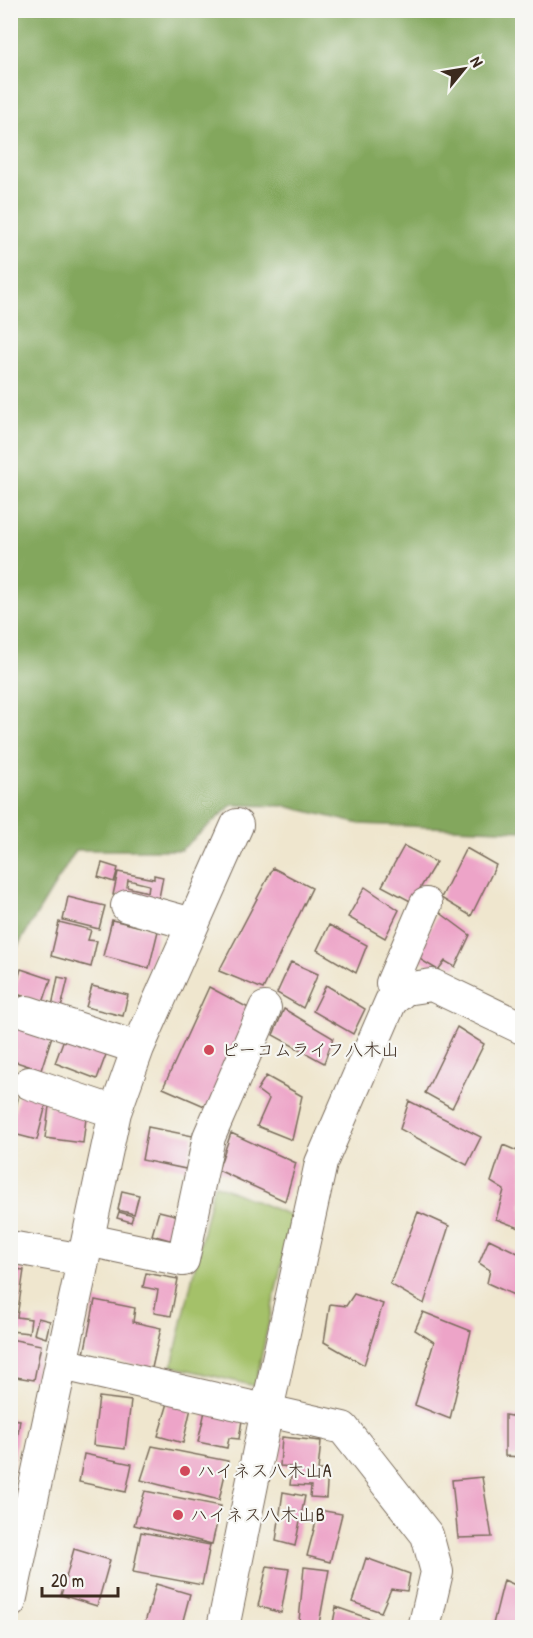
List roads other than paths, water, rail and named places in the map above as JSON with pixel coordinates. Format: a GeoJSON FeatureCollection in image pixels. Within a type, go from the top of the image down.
{"type":"FeatureCollection","features":[{"type":"Feature","properties":{"kind":"street"},"geometry":{"type":"LineString","coordinates":[[10,1602],[115,1112],[138,1048],[237,825]]}},
{"type":"Feature","properties":{"kind":"street"},"geometry":{"type":"LineString","coordinates":[[396,996],[393,983],[426,904]]}},
{"type":"Feature","properties":{"kind":"street"},"geometry":{"type":"LineString","coordinates":[[127,906],[192,924]]}},
{"type":"Feature","properties":{"kind":"street"},"geometry":{"type":"LineString","coordinates":[[223,1628],[267,1410],[321,1163],[391,1001],[405,988],[432,985],[522,1028]]}},
{"type":"Feature","properties":{"kind":"street"},"geometry":{"type":"LineString","coordinates":[[10,1247],[85,1250],[183,1260],[209,1137],[265,1008]]}},
{"type":"Feature","properties":{"kind":"street"},"geometry":{"type":"LineString","coordinates":[[27,1012],[138,1048]]}},
{"type":"Feature","properties":{"kind":"street"},"geometry":{"type":"LineString","coordinates":[[29,1083],[115,1112]]}},
{"type":"Feature","properties":{"kind":"street"},"geometry":{"type":"LineString","coordinates":[[62,1364],[343,1428],[427,1535],[436,1572],[424,1628]]}},
{"type":"Feature","properties":{"kind":"place","name":"ピーコムライフ八木山"},"geometry":{"type":"Point","coordinates":[209,1050]}},
{"type":"Feature","properties":{"kind":"place","name":"ハイネス八木山A"},"geometry":{"type":"Point","coordinates":[185,1471]}},
{"type":"Feature","properties":{"kind":"place","name":"ハイネス八木山B"},"geometry":{"type":"Point","coordinates":[178,1515]}}]}
